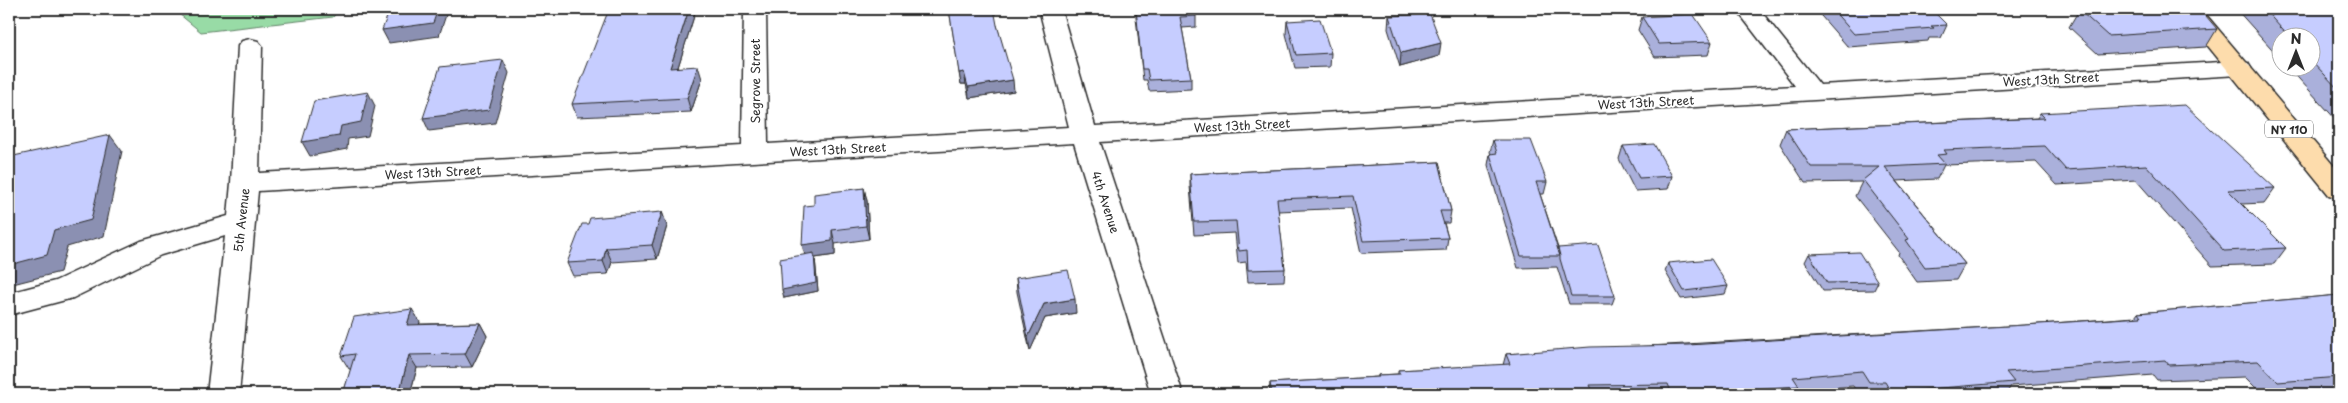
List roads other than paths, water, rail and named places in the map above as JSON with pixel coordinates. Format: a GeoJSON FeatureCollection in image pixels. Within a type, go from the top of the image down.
{"type":"FeatureCollection","features":[{"type":"Feature","properties":{"kind":"main road","name":"NY 110"},"geometry":{"type":"LineString","coordinates":[[2189,9],[2339,189]]}},
{"type":"Feature","properties":{"kind":"street","name":"Segrove Street"},"geometry":{"type":"LineString","coordinates":[[754,9],[756,153]]}},
{"type":"Feature","properties":{"kind":"street","name":"4th Avenue"},"geometry":{"type":"LineString","coordinates":[[1050,9],[1084,134],[1167,394]]}},
{"type":"Feature","properties":{"kind":"street"},"geometry":{"type":"LineString","coordinates":[[1747,9],[1813,92]]}},
{"type":"Feature","properties":{"kind":"street","name":"5th Avenue"},"geometry":{"type":"LineString","coordinates":[[223,394],[245,183],[250,46]]}},
{"type":"Feature","properties":{"kind":"street","name":"West 13th Street"},"geometry":{"type":"LineString","coordinates":[[245,183],[2239,68]]}},
{"type":"Feature","properties":{"kind":"street"},"geometry":{"type":"LineString","coordinates":[[9,304],[63,290],[151,248],[241,222]]}}]}
